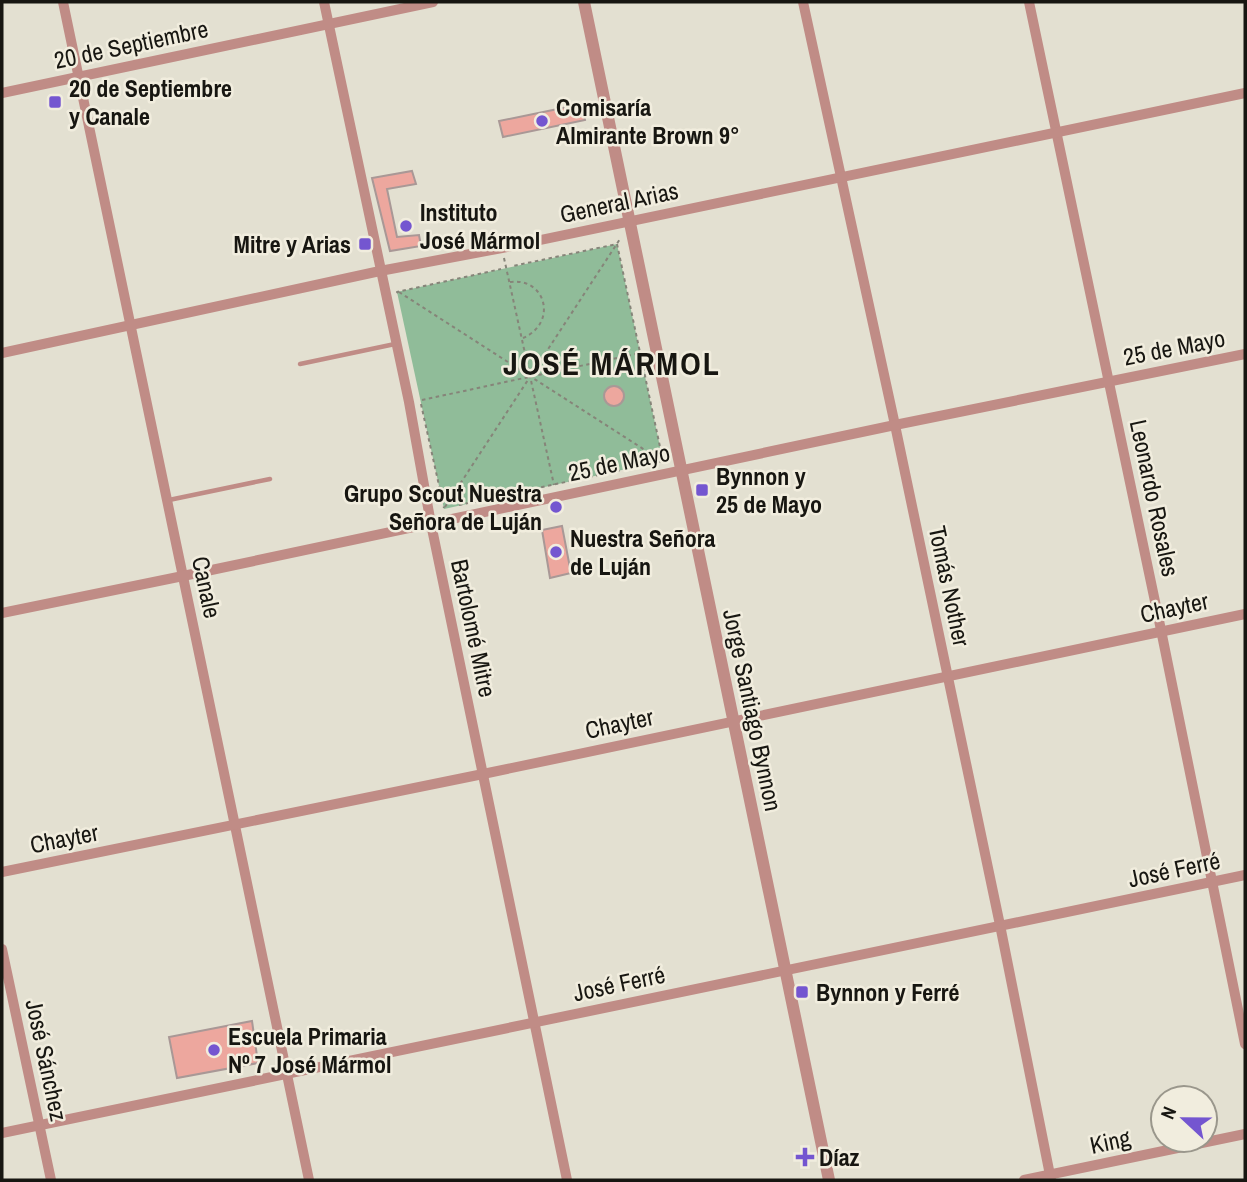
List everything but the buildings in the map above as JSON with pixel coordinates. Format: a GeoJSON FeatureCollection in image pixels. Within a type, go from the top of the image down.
{"type":"FeatureCollection","features":[{"type":"Feature","properties":{"kind":"street","name":"Canale"},"geometry":{"type":"LineString","coordinates":[[63,2],[309,1180]]}},
{"type":"Feature","properties":{"kind":"street","name":"Bartolomé Mitre"},"geometry":{"type":"LineString","coordinates":[[324,2],[409,402],[431,524],[567,1180]]}},
{"type":"Feature","properties":{"kind":"street","name":"20 de Septiembre"},"geometry":{"type":"LineString","coordinates":[[2,93],[432,2]]}},
{"type":"Feature","properties":{"kind":"street","name":"Jorge Santiago Bynnon"},"geometry":{"type":"LineString","coordinates":[[584,2],[829,1180]]}},
{"type":"Feature","properties":{"kind":"street","name":"Tomás Nother"},"geometry":{"type":"LineString","coordinates":[[803,2],[948,675],[1050,1177]]}},
{"type":"Feature","properties":{"kind":"street","name":"Leonardo Rosales"},"geometry":{"type":"LineString","coordinates":[[1029,2],[1245,1044]]}},
{"type":"Feature","properties":{"kind":"street","name":"General Arias"},"geometry":{"type":"LineString","coordinates":[[2,353],[380,271],[630,222],[1245,93]]}},
{"type":"Feature","properties":{"kind":"street","name":"25 de Mayo"},"geometry":{"type":"LineString","coordinates":[[2,613],[1245,354]]}},
{"type":"Feature","properties":{"kind":"street","name":"Chayter"},"geometry":{"type":"LineString","coordinates":[[2,872],[1245,614]]}},
{"type":"Feature","properties":{"kind":"street","name":"José Ferré"},"geometry":{"type":"LineString","coordinates":[[2,1133],[1245,876]]}},
{"type":"Feature","properties":{"kind":"street","name":"José Sánchez"},"geometry":{"type":"LineString","coordinates":[[2,949],[51,1180]]}},
{"type":"Feature","properties":{"kind":"street","name":"King"},"geometry":{"type":"LineString","coordinates":[[1024,1180],[1050,1177],[1245,1134]]}},
{"type":"Feature","properties":{"kind":"lane"},"geometry":{"type":"LineString","coordinates":[[300,363],[396,344]]}},
{"type":"Feature","properties":{"kind":"lane"},"geometry":{"type":"LineString","coordinates":[[168,500],[270,478]]}},
{"type":"Feature","properties":{"kind":"path"},"geometry":{"type":"LineString","coordinates":[[444,509],[630,222]]}},
{"type":"Feature","properties":{"kind":"path"},"geometry":{"type":"LineString","coordinates":[[513,266],[617,244]]}},
{"type":"Feature","properties":{"kind":"path"},"geometry":{"type":"LineString","coordinates":[[617,244],[663,461]]}},
{"type":"Feature","properties":{"kind":"path"},"geometry":{"type":"LineString","coordinates":[[502,248],[554,485]]}},
{"type":"Feature","properties":{"kind":"path"},"geometry":{"type":"LineString","coordinates":[[397,292],[501,269]]}},
{"type":"Feature","properties":{"kind":"path"},"geometry":{"type":"LineString","coordinates":[[510,282],[523,282],[532,287],[543,301],[543,320],[531,335],[522,339]]}},
{"type":"Feature","properties":{"kind":"path"},"geometry":{"type":"LineString","coordinates":[[383,283],[663,461]]}},
{"type":"Feature","properties":{"kind":"path"},"geometry":{"type":"LineString","coordinates":[[444,509],[420,400],[657,349]]}},
{"type":"Feature","properties":{"kind":"path"},"geometry":{"type":"LineString","coordinates":[[444,509],[663,461]]}},
{"type":"Feature","properties":{"kind":"green space"},"geometry":{"type":"Polygon","coordinates":[[[617,244],[663,461],[444,509],[397,292],[617,244]]]}},
{"type":"Feature","properties":{"kind":"place","name":"20 de Septiembre y Canale"},"geometry":{"type":"Point","coordinates":[55,102]}},
{"type":"Feature","properties":{"kind":"place","name":"Comisaría Almirante Brown 9°"},"geometry":{"type":"Point","coordinates":[542,121]}},
{"type":"Feature","properties":{"kind":"place","name":"Instituto José Mármol"},"geometry":{"type":"Point","coordinates":[406,226]}},
{"type":"Feature","properties":{"kind":"place","name":"Mitre y Arias"},"geometry":{"type":"Point","coordinates":[365,244]}},
{"type":"Feature","properties":{"kind":"place","name":"Bynnon y 25 de Mayo"},"geometry":{"type":"Point","coordinates":[702,490]}},
{"type":"Feature","properties":{"kind":"place","name":"Grupo Scout Nuestra Señora de Luján"},"geometry":{"type":"Point","coordinates":[556,507]}},
{"type":"Feature","properties":{"kind":"place","name":"Nuestra Señora de Luján"},"geometry":{"type":"Point","coordinates":[556,552]}},
{"type":"Feature","properties":{"kind":"place","name":"Bynnon y Ferré"},"geometry":{"type":"Point","coordinates":[802,992]}},
{"type":"Feature","properties":{"kind":"place","name":"Escuela Primaria Nº 7 José Mármol"},"geometry":{"type":"Point","coordinates":[214,1050]}},
{"type":"Feature","properties":{"kind":"place","name":"Díaz"},"geometry":{"type":"Point","coordinates":[805,1157]}},
{"type":"Feature","properties":{"kind":"district","name":"JOSÉ MÁRMOL"},"geometry":{"type":"Point","coordinates":[612,363]}}]}
